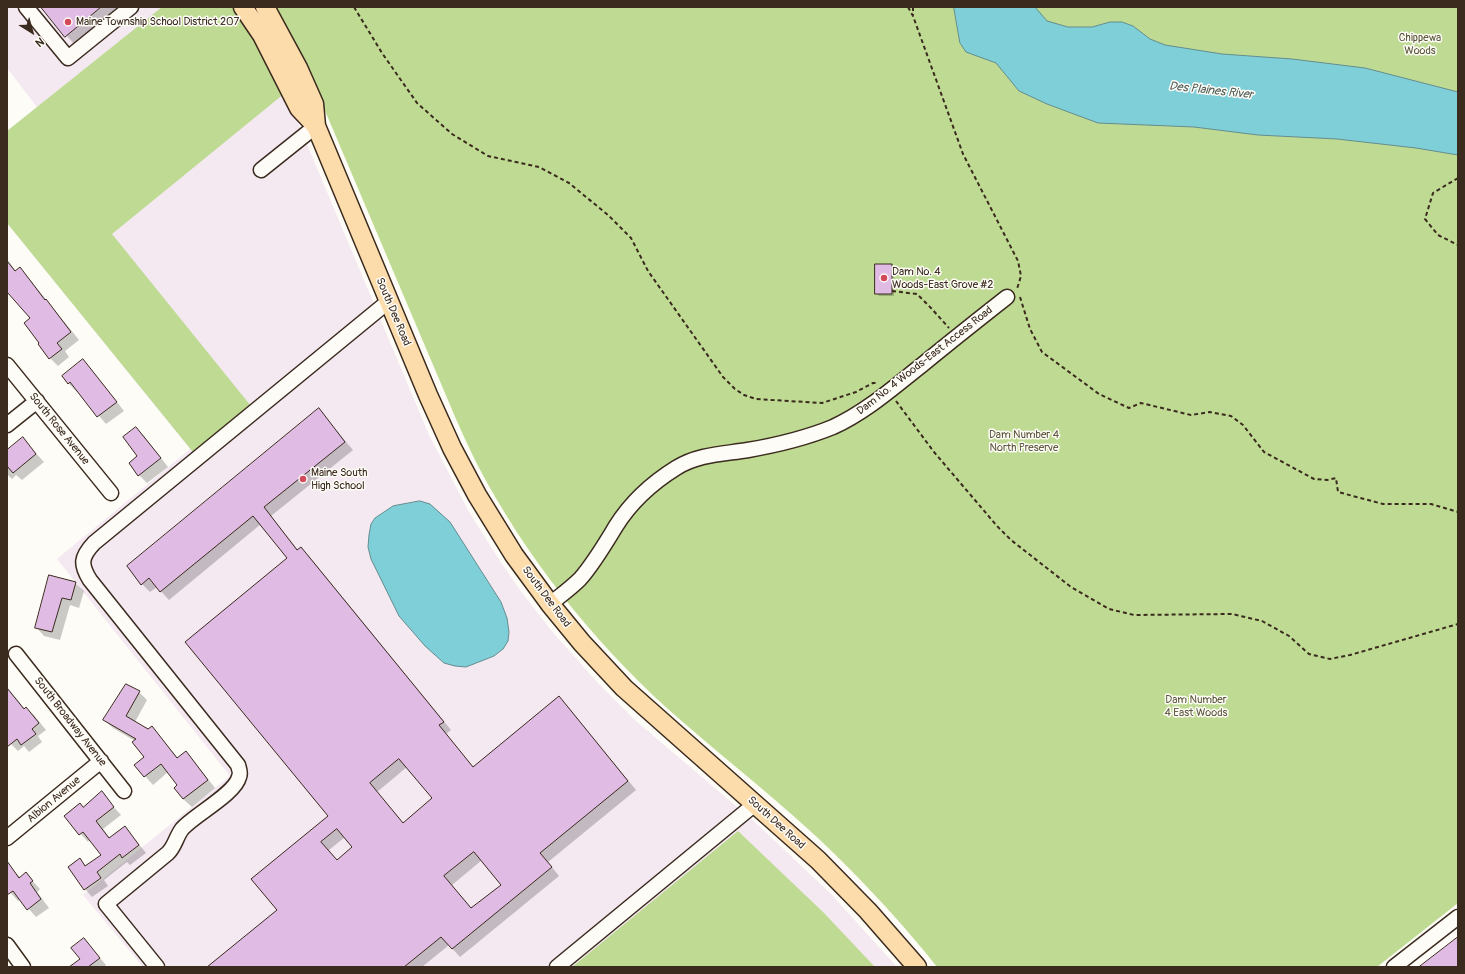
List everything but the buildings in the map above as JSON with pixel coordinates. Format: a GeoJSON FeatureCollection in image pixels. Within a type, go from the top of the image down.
{"type":"FeatureCollection","features":[{"type":"Feature","properties":{"kind":"main road","name":"South Dee Road"},"geometry":{"type":"LineString","coordinates":[[243,7],[262,35],[300,108],[316,126]]}},
{"type":"Feature","properties":{"kind":"main road","name":"South Dee Road"},"geometry":{"type":"LineString","coordinates":[[265,7],[298,68],[311,96],[314,104],[316,126],[428,396],[466,475],[514,555],[550,604],[582,643],[624,688],[652,715],[755,804],[829,872],[868,911],[917,967]]}},
{"type":"Feature","properties":{"kind":"street"},"geometry":{"type":"LineString","coordinates":[[26,7],[68,58],[131,7]]}},
{"type":"Feature","properties":{"kind":"street"},"geometry":{"type":"LineString","coordinates":[[262,170],[316,126]]}},
{"type":"Feature","properties":{"kind":"street","name":"Dam No. 4 Woods-East Access Road"},"geometry":{"type":"LineString","coordinates":[[550,604],[580,578],[607,542],[616,526],[632,504],[647,489],[668,473],[692,460],[706,456],[770,446],[810,435],[833,426],[856,414],[895,387],[1012,292]]}},
{"type":"Feature","properties":{"kind":"street"},"geometry":{"type":"LineString","coordinates":[[157,967],[106,904],[168,853],[175,844],[183,828],[233,788],[240,777],[238,765],[90,580],[82,565],[84,557],[87,550],[94,543],[389,302]]}},
{"type":"Feature","properties":{"kind":"street","name":"South Rose Avenue"},"geometry":{"type":"LineString","coordinates":[[7,365],[111,493]]}},
{"type":"Feature","properties":{"kind":"street"},"geometry":{"type":"LineString","coordinates":[[7,425],[37,401]]}},
{"type":"Feature","properties":{"kind":"street","name":"South Broadway Avenue"},"geometry":{"type":"LineString","coordinates":[[16,654],[124,791]]}},
{"type":"Feature","properties":{"kind":"street","name":"Albion Avenue"},"geometry":{"type":"LineString","coordinates":[[7,838],[101,761]]}},
{"type":"Feature","properties":{"kind":"street"},"geometry":{"type":"LineString","coordinates":[[557,967],[755,804]]}},
{"type":"Feature","properties":{"kind":"street"},"geometry":{"type":"LineString","coordinates":[[1394,967],[1458,917]]}},
{"type":"Feature","properties":{"kind":"street"},"geometry":{"type":"LineString","coordinates":[[7,945],[23,967]]}},
{"type":"Feature","properties":{"kind":"path"},"geometry":{"type":"LineString","coordinates":[[354,7],[382,53],[417,103],[452,134],[488,156],[539,167],[569,183],[608,214],[631,238],[648,271],[723,377],[735,390],[756,399],[822,403],[865,388]]}},
{"type":"Feature","properties":{"kind":"path"},"geometry":{"type":"LineString","coordinates":[[908,7],[913,16],[963,154],[1018,261],[1021,276],[1012,292],[1042,352],[1100,394],[1129,408],[1141,403],[1191,415],[1210,412],[1231,416],[1243,425],[1264,452],[1314,479],[1327,480],[1336,478],[1338,492],[1383,504],[1431,504],[1458,512]]}},
{"type":"Feature","properties":{"kind":"path"},"geometry":{"type":"LineString","coordinates":[[912,7],[913,16]]}},
{"type":"Feature","properties":{"kind":"path"},"geometry":{"type":"LineString","coordinates":[[1458,178],[1433,193],[1425,219],[1438,235],[1458,245]]}},
{"type":"Feature","properties":{"kind":"path"},"geometry":{"type":"LineString","coordinates":[[1458,276],[1458,282]]}},
{"type":"Feature","properties":{"kind":"path"},"geometry":{"type":"LineString","coordinates":[[892,291],[917,294],[956,337]]}},
{"type":"Feature","properties":{"kind":"path"},"geometry":{"type":"LineString","coordinates":[[893,397],[934,452],[997,526],[1011,540],[1071,587],[1109,609],[1134,615],[1232,614],[1262,621],[1289,636],[1309,654],[1330,659],[1350,655],[1458,624]]}},
{"type":"Feature","properties":{"kind":"shaded area","name":"Maine South High School"},"geometry":{"type":"Polygon","coordinates":[[[7,7],[233,7],[288,99],[429,435],[468,510],[520,590],[550,629],[596,681],[636,721],[757,824],[831,894],[897,967],[143,967],[83,895],[230,776],[57,559],[190,449],[7,223],[7,131],[37,107],[7,68],[7,7]]]}},
{"type":"Feature","properties":{"kind":"green space"},"geometry":{"type":"Polygon","coordinates":[[[162,7],[233,7],[265,55],[285,93],[112,234],[251,406],[193,452],[7,223],[7,131],[162,7]]]}},
{"type":"Feature","properties":{"kind":"green space","name":"Dam Number 4 North Preserve"},"geometry":{"type":"Polygon","coordinates":[[[274,7],[1458,7],[1458,903],[1377,967],[937,967],[884,905],[831,850],[668,709],[613,655],[562,596],[539,565],[497,500],[469,448],[323,106],[274,7]]]}},
{"type":"Feature","properties":{"kind":"green space"},"geometry":{"type":"Polygon","coordinates":[[[738,831],[823,912],[875,967],[572,967],[738,831]]]}},
{"type":"Feature","properties":{"kind":"water","name":"Des Plaines River"},"geometry":{"type":"Polygon","coordinates":[[[954,7],[1035,7],[1047,21],[1068,27],[1092,27],[1110,22],[1122,22],[1133,26],[1150,39],[1165,45],[1222,54],[1292,59],[1365,68],[1458,92],[1458,155],[1416,148],[1337,139],[1258,135],[1194,127],[1098,123],[1047,104],[1019,91],[996,63],[966,52],[960,43],[954,7]]]}},
{"type":"Feature","properties":{"kind":"water"},"geometry":{"type":"Polygon","coordinates":[[[420,501],[430,504],[450,522],[501,602],[507,618],[509,632],[508,641],[503,649],[494,656],[466,667],[444,663],[425,646],[399,616],[371,559],[368,547],[369,535],[371,524],[375,518],[393,506],[420,501]]]}},
{"type":"Feature","properties":{"kind":"place","name":"Maine Township School District 207"},"geometry":{"type":"Point","coordinates":[68,22]}},
{"type":"Feature","properties":{"kind":"place","name":"Dam No. 4 Woods-East Grove #2"},"geometry":{"type":"Point","coordinates":[884,278]}},
{"type":"Feature","properties":{"kind":"place","name":"Maine South High School"},"geometry":{"type":"Point","coordinates":[303,479]}},
{"type":"Feature","properties":{"kind":"park label","name":"Chippewa Woods"},"geometry":{"type":"Point","coordinates":[1420,44]}},
{"type":"Feature","properties":{"kind":"park label","name":"Dam Number 4 East Woods"},"geometry":{"type":"Point","coordinates":[1196,706]}}]}
